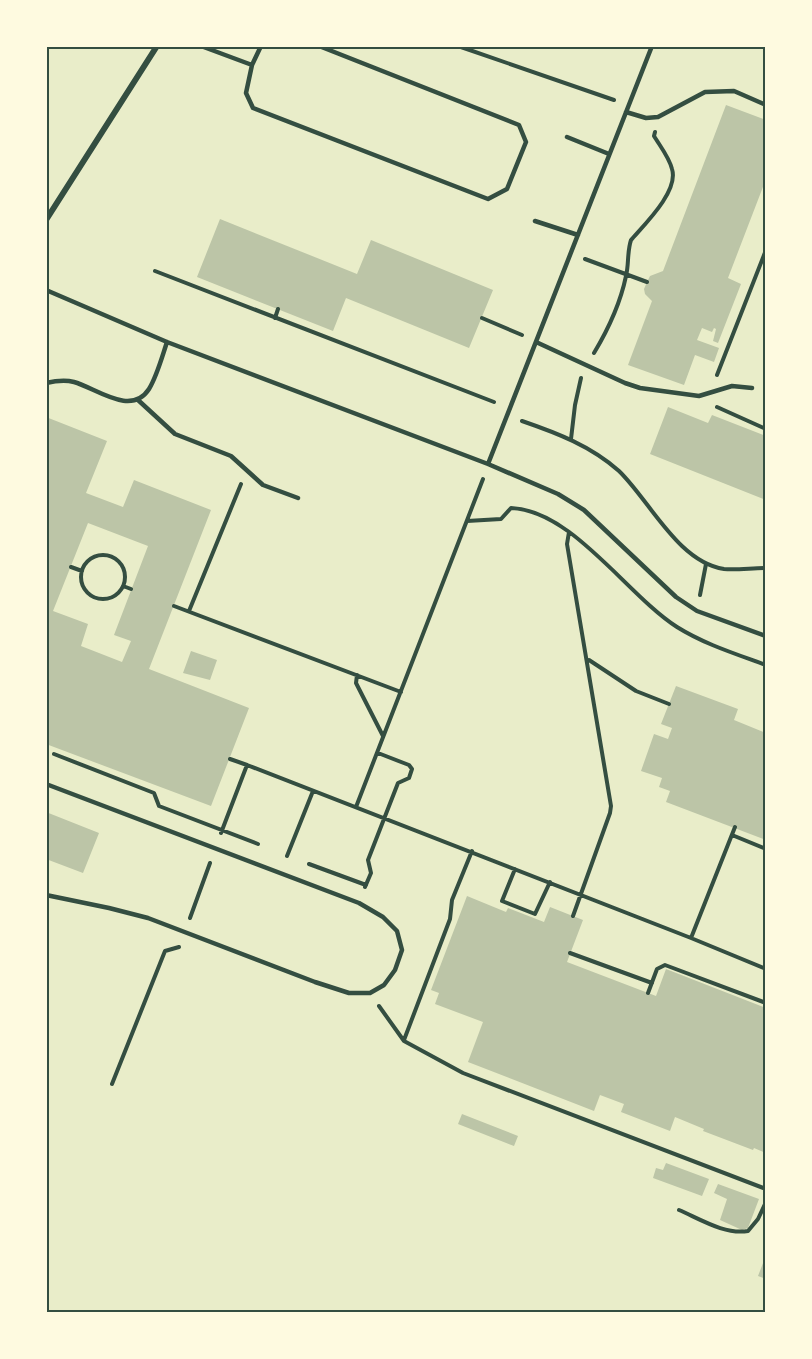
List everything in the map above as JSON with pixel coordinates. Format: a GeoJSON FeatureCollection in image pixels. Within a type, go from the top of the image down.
{"type":"FeatureCollection","features":[{"type":"Feature","properties":{"kind":"street"},"geometry":{"type":"LineString","coordinates":[[46,220],[157,46]]}},
{"type":"Feature","properties":{"kind":"lane"},"geometry":{"type":"LineString","coordinates":[[201,46],[252,65]]}},
{"type":"Feature","properties":{"kind":"lane"},"geometry":{"type":"LineString","coordinates":[[261,46],[252,65],[246,93],[253,108],[489,199],[507,189],[526,142],[519,125],[333,49],[319,46]]}},
{"type":"Feature","properties":{"kind":"lane"},"geometry":{"type":"LineString","coordinates":[[488,464],[652,46]]}},
{"type":"Feature","properties":{"kind":"lane"},"geometry":{"type":"LineString","coordinates":[[626,112],[646,118],[658,117],[705,92],[734,91],[765,105]]}},
{"type":"Feature","properties":{"kind":"lane"},"geometry":{"type":"LineString","coordinates":[[567,137],[609,154]]}},
{"type":"Feature","properties":{"kind":"lane"},"geometry":{"type":"LineString","coordinates":[[535,221],[578,235]]}},
{"type":"Feature","properties":{"kind":"lane"},"geometry":{"type":"LineString","coordinates":[[46,290],[168,342],[488,464],[558,494],[584,510],[676,597],[697,610],[765,636]]}},
{"type":"Feature","properties":{"kind":"lane"},"geometry":{"type":"LineString","coordinates":[[46,383],[72,381],[121,401],[138,400],[149,389],[168,342]]}},
{"type":"Feature","properties":{"kind":"lane"},"geometry":{"type":"LineString","coordinates":[[536,342],[640,388],[699,396],[732,387],[752,388]]}},
{"type":"Feature","properties":{"kind":"lane"},"geometry":{"type":"LineString","coordinates":[[138,400],[176,434],[231,456],[263,485],[298,498]]}},
{"type":"Feature","properties":{"kind":"lane"},"geometry":{"type":"LineString","coordinates":[[46,784],[359,903],[383,917],[397,931],[402,950],[395,970],[384,985],[370,993],[349,993],[148,918],[46,895]]}},
{"type":"Feature","properties":{"kind":"path"},"geometry":{"type":"LineString","coordinates":[[458,46],[629,105]]}},
{"type":"Feature","properties":{"kind":"path"},"geometry":{"type":"LineString","coordinates":[[473,52],[475,46]]}},
{"type":"Feature","properties":{"kind":"path"},"geometry":{"type":"LineString","coordinates":[[571,439],[579,384],[617,311],[627,275],[628,247],[631,240],[664,200],[671,187],[674,171],[654,136],[658,117]]}},
{"type":"Feature","properties":{"kind":"path"},"geometry":{"type":"LineString","coordinates":[[725,353],[765,250]]}},
{"type":"Feature","properties":{"kind":"path"},"geometry":{"type":"LineString","coordinates":[[570,254],[646,282]]}},
{"type":"Feature","properties":{"kind":"path"},"geometry":{"type":"LineString","coordinates":[[155,271],[494,402]]}},
{"type":"Feature","properties":{"kind":"path"},"geometry":{"type":"LineString","coordinates":[[275,318],[278,309]]}},
{"type":"Feature","properties":{"kind":"path"},"geometry":{"type":"LineString","coordinates":[[482,318],[536,342]]}},
{"type":"Feature","properties":{"kind":"path"},"geometry":{"type":"LineString","coordinates":[[699,396],[722,411],[765,429]]}},
{"type":"Feature","properties":{"kind":"path"},"geometry":{"type":"LineString","coordinates":[[521,420],[571,439],[620,472],[663,525],[705,564],[725,569],[765,568]]}},
{"type":"Feature","properties":{"kind":"path"},"geometry":{"type":"LineString","coordinates":[[356,807],[488,464]]}},
{"type":"Feature","properties":{"kind":"path"},"geometry":{"type":"LineString","coordinates":[[189,611],[247,469]]}},
{"type":"Feature","properties":{"kind":"path"},"geometry":{"type":"LineString","coordinates":[[467,521],[501,519],[511,508],[519,508],[545,517],[587,546],[641,599],[677,627],[715,646],[765,665]]}},
{"type":"Feature","properties":{"kind":"path"},"geometry":{"type":"LineString","coordinates":[[569,532],[567,544],[611,806],[573,916]]}},
{"type":"Feature","properties":{"kind":"path"},"geometry":{"type":"LineString","coordinates":[[99,555],[111,557],[121,564],[125,575],[123,586],[116,595],[105,599],[95,598],[86,591],[81,581],[82,570],[89,561],[99,555]]}},
{"type":"Feature","properties":{"kind":"path"},"geometry":{"type":"LineString","coordinates":[[697,610],[705,564]]}},
{"type":"Feature","properties":{"kind":"path"},"geometry":{"type":"LineString","coordinates":[[71,567],[82,570]]}},
{"type":"Feature","properties":{"kind":"path"},"geometry":{"type":"LineString","coordinates":[[123,586],[131,590]]}},
{"type":"Feature","properties":{"kind":"path"},"geometry":{"type":"LineString","coordinates":[[174,606],[400,692]]}},
{"type":"Feature","properties":{"kind":"path"},"geometry":{"type":"LineString","coordinates":[[588,660],[636,691],[669,704]]}},
{"type":"Feature","properties":{"kind":"path"},"geometry":{"type":"LineString","coordinates":[[357,675],[356,683],[383,736]]}},
{"type":"Feature","properties":{"kind":"path"},"geometry":{"type":"LineString","coordinates":[[307,863],[366,885],[370,873],[368,860],[398,783],[409,778],[412,769],[409,765],[378,753]]}},
{"type":"Feature","properties":{"kind":"path"},"geometry":{"type":"LineString","coordinates":[[54,754],[154,793],[159,806],[265,847]]}},
{"type":"Feature","properties":{"kind":"path"},"geometry":{"type":"LineString","coordinates":[[230,759],[472,851],[765,969]]}},
{"type":"Feature","properties":{"kind":"path"},"geometry":{"type":"LineString","coordinates":[[112,1084],[165,951],[179,948],[247,765]]}},
{"type":"Feature","properties":{"kind":"path"},"geometry":{"type":"LineString","coordinates":[[297,860],[287,856],[314,791]]}},
{"type":"Feature","properties":{"kind":"path"},"geometry":{"type":"LineString","coordinates":[[691,938],[735,827]]}},
{"type":"Feature","properties":{"kind":"path"},"geometry":{"type":"LineString","coordinates":[[732,835],[765,849]]}},
{"type":"Feature","properties":{"kind":"path"},"geometry":{"type":"LineString","coordinates":[[404,1041],[450,919],[452,900],[472,851]]}},
{"type":"Feature","properties":{"kind":"path"},"geometry":{"type":"LineString","coordinates":[[515,869],[502,901],[535,914],[550,882]]}},
{"type":"Feature","properties":{"kind":"path"},"geometry":{"type":"LineString","coordinates":[[570,953],[652,983]]}},
{"type":"Feature","properties":{"kind":"path"},"geometry":{"type":"LineString","coordinates":[[648,993],[657,969],[665,965],[765,1003]]}},
{"type":"Feature","properties":{"kind":"path"},"geometry":{"type":"LineString","coordinates":[[370,993],[404,1041],[463,1073],[765,1189]]}},
{"type":"Feature","properties":{"kind":"path"},"geometry":{"type":"LineString","coordinates":[[679,1210],[740,1233],[748,1231],[758,1219],[765,1202]]}},
{"type":"Feature","properties":{"kind":"building"},"geometry":{"type":"Polygon","coordinates":[[[726,105],[766,120],[766,179],[728,278],[741,284],[718,343],[713,341],[716,329],[714,328],[712,332],[702,328],[697,340],[719,348],[714,362],[695,355],[684,385],[628,365],[652,301],[645,294],[644,289],[650,276],[663,271],[726,105]]]}},
{"type":"Feature","properties":{"kind":"building"},"geometry":{"type":"Polygon","coordinates":[[[220,219],[357,274],[371,240],[493,290],[469,348],[346,298],[333,331],[197,277],[220,219]]]}},
{"type":"Feature","properties":{"kind":"building"},"geometry":{"type":"Polygon","coordinates":[[[668,407],[708,423],[712,415],[766,436],[766,500],[650,454],[668,407]]]}},
{"type":"Feature","properties":{"kind":"building"},"geometry":{"type":"Polygon","coordinates":[[[46,417],[107,441],[86,493],[123,507],[134,480],[211,510],[149,669],[249,708],[211,806],[46,744],[46,417]],[[88,523],[53,611],[88,624],[81,646],[122,662],[131,641],[114,635],[148,546],[88,523]]]}},
{"type":"Feature","properties":{"kind":"building"},"geometry":{"type":"Polygon","coordinates":[[[191,651],[217,660],[210,680],[183,673],[191,651]]]}},
{"type":"Feature","properties":{"kind":"building"},"geometry":{"type":"Polygon","coordinates":[[[676,686],[738,709],[734,720],[766,733],[766,840],[666,802],[670,791],[659,787],[662,778],[641,771],[654,734],[668,739],[672,728],[661,724],[676,686]]]}},
{"type":"Feature","properties":{"kind":"building"},"geometry":{"type":"Polygon","coordinates":[[[46,812],[99,833],[83,873],[46,859],[46,812]]]}},
{"type":"Feature","properties":{"kind":"building"},"geometry":{"type":"Polygon","coordinates":[[[467,896],[506,912],[508,908],[544,922],[550,907],[583,920],[567,962],[656,996],[666,969],[766,1008],[766,1153],[703,1131],[704,1129],[675,1117],[670,1131],[621,1112],[624,1104],[600,1095],[594,1111],[468,1062],[483,1022],[435,1004],[439,993],[431,990],[467,896]]]}},
{"type":"Feature","properties":{"kind":"building"},"geometry":{"type":"Polygon","coordinates":[[[462,1114],[518,1136],[514,1146],[458,1124],[462,1114]]]}},
{"type":"Feature","properties":{"kind":"building"},"geometry":{"type":"Polygon","coordinates":[[[666,1163],[709,1179],[702,1196],[653,1178],[656,1168],[663,1170],[666,1163]]]}},
{"type":"Feature","properties":{"kind":"building"},"geometry":{"type":"Polygon","coordinates":[[[718,1184],[759,1199],[748,1228],[742,1230],[720,1220],[727,1199],[714,1193],[718,1184]]]}},
{"type":"Feature","properties":{"kind":"building"},"geometry":{"type":"Polygon","coordinates":[[[766,1258],[766,1279],[758,1276],[766,1258]]]}}]}
